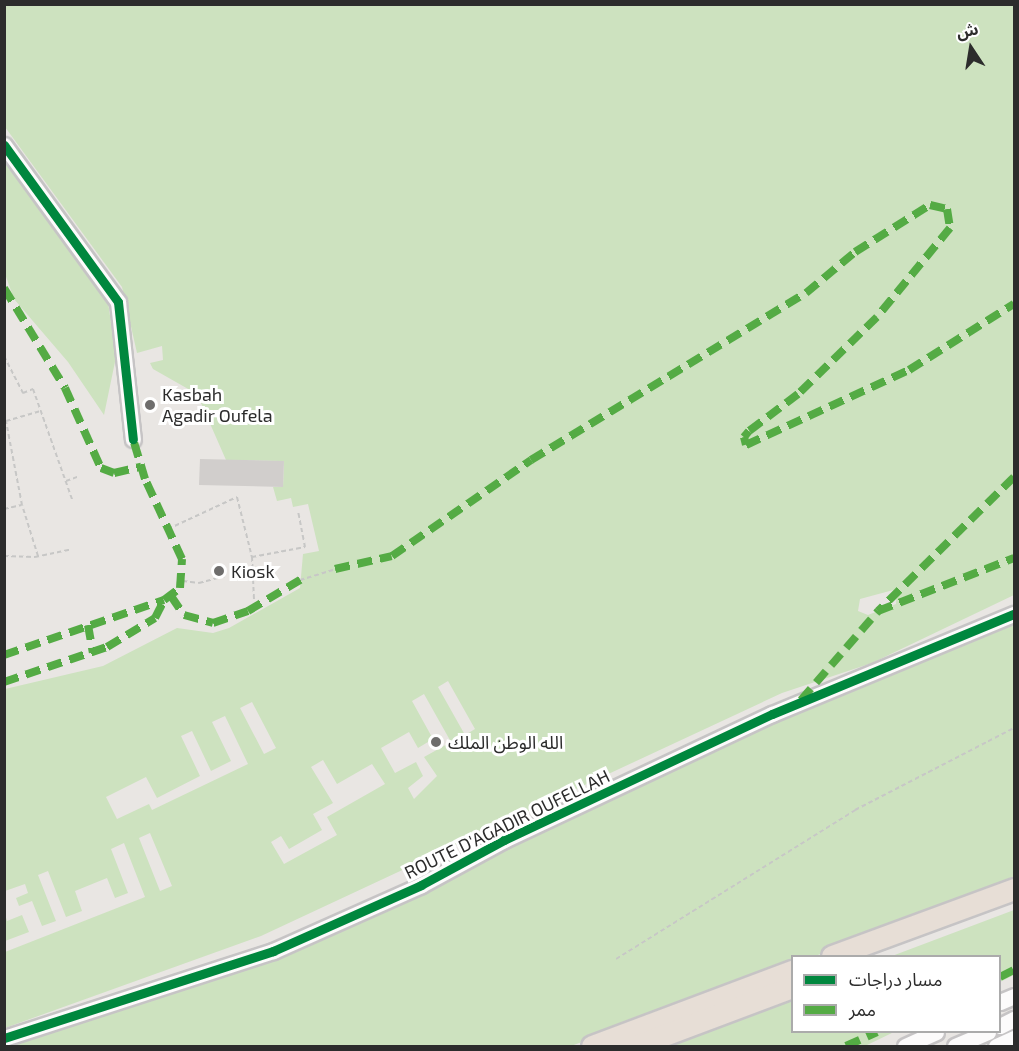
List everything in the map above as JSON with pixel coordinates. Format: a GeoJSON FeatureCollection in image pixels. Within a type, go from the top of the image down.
{"type":"FeatureCollection","features":[{"type":"Feature","properties":{"kind":"highway"},"geometry":{"type":"LineString","coordinates":[[837,955],[1014,889]]}},
{"type":"Feature","properties":{"kind":"highway"},"geometry":{"type":"LineString","coordinates":[[874,955],[1014,900]]}},
{"type":"Feature","properties":{"kind":"highway"},"geometry":{"type":"LineString","coordinates":[[592,1047],[791,971]]}},
{"type":"Feature","properties":{"kind":"highway"},"geometry":{"type":"LineString","coordinates":[[635,1047],[791,987]]}},
{"type":"Feature","properties":{"kind":"street"},"geometry":{"type":"LineString","coordinates":[[4,145],[118,302],[133,440]]}},
{"type":"Feature","properties":{"kind":"street","name":"ROUTE D'AGADIR OUFELLAH"},"geometry":{"type":"LineString","coordinates":[[4,1038],[273,951],[421,885],[504,840],[772,714],[1014,614]]}},
{"type":"Feature","properties":{"kind":"street"},"geometry":{"type":"LineString","coordinates":[[906,1047],[934,1033]]}},
{"type":"Feature","properties":{"kind":"street"},"geometry":{"type":"LineString","coordinates":[[955,1047],[986,1033]]}},
{"type":"Feature","properties":{"kind":"street"},"geometry":{"type":"LineString","coordinates":[[996,1047],[1014,1038]]}},
{"type":"Feature","properties":{"kind":"path"},"geometry":{"type":"LineString","coordinates":[[4,356],[23,393],[33,389],[72,499]]}},
{"type":"Feature","properties":{"kind":"path"},"geometry":{"type":"LineString","coordinates":[[38,556],[22,506],[6,421],[40,411]]}},
{"type":"Feature","properties":{"kind":"path"},"geometry":{"type":"LineString","coordinates":[[66,482],[77,477]]}},
{"type":"Feature","properties":{"kind":"path"},"geometry":{"type":"LineString","coordinates":[[168,529],[237,498],[252,557],[254,599]]}},
{"type":"Feature","properties":{"kind":"path"},"geometry":{"type":"LineString","coordinates":[[4,509],[22,506]]}},
{"type":"Feature","properties":{"kind":"path"},"geometry":{"type":"LineString","coordinates":[[252,557],[305,547],[298,512]]}},
{"type":"Feature","properties":{"kind":"path"},"geometry":{"type":"LineString","coordinates":[[4,556],[38,556],[69,550]]}},
{"type":"Feature","properties":{"kind":"path"},"geometry":{"type":"LineString","coordinates":[[300,580],[335,568]]}},
{"type":"Feature","properties":{"kind":"path"},"geometry":{"type":"LineString","coordinates":[[183,580],[199,583],[225,576]]}},
{"type":"Feature","properties":{"kind":"path"},"geometry":{"type":"LineString","coordinates":[[616,959],[855,810],[1014,728]]}},
{"type":"Feature","properties":{"kind":"green space"},"geometry":{"type":"Polygon","coordinates":[[[5,5],[1014,5],[1014,595],[872,663],[782,693],[261,936],[5,1028],[5,952],[145,897],[124,843],[111,849],[128,893],[115,898],[107,878],[75,891],[82,911],[66,917],[48,871],[38,875],[56,921],[42,926],[32,901],[19,906],[16,898],[28,893],[25,884],[5,891],[5,689],[103,666],[177,628],[213,633],[229,628],[300,588],[303,554],[319,551],[308,504],[293,507],[291,498],[277,501],[273,487],[283,487],[284,461],[226,460],[197,394],[153,369],[150,363],[163,360],[162,346],[137,353],[122,287],[5,127],[5,5]],[[897,589],[860,599],[858,611],[868,615],[896,604],[897,589]],[[448,681],[438,687],[465,735],[475,729],[448,681]],[[424,694],[412,701],[433,739],[418,748],[409,732],[381,748],[395,773],[416,762],[423,776],[408,788],[414,799],[437,776],[424,757],[451,742],[424,694]],[[252,702],[240,708],[264,754],[276,748],[252,702]],[[225,716],[212,722],[231,761],[211,771],[192,731],[181,736],[200,776],[157,798],[146,777],[106,797],[117,819],[149,804],[152,810],[248,764],[225,716]],[[323,760],[311,767],[333,803],[313,814],[322,830],[289,849],[281,836],[271,842],[284,864],[337,835],[327,817],[385,784],[372,764],[337,784],[323,760]],[[150,833],[139,838],[160,891],[172,886],[150,833]]]}},
{"type":"Feature","properties":{"kind":"green space"},"geometry":{"type":"Polygon","coordinates":[[[4,158],[108,302],[116,357],[104,415],[68,362],[14,299],[5,274],[4,158]]]}},
{"type":"Feature","properties":{"kind":"green space"},"geometry":{"type":"Polygon","coordinates":[[[1014,625],[1014,883],[818,955],[791,955],[791,965],[571,1046],[5,1046],[4,1042],[47,1033],[273,960],[801,710],[1014,625]]]}},
{"type":"Feature","properties":{"kind":"green space"},"geometry":{"type":"Polygon","coordinates":[[[1014,910],[1014,975],[1001,982],[1001,955],[895,955],[1014,910]]]}},
{"type":"Feature","properties":{"kind":"green space"},"geometry":{"type":"Polygon","coordinates":[[[5,914],[7,921],[22,915],[29,932],[5,941],[5,914]]]}},
{"type":"Feature","properties":{"kind":"green space"},"geometry":{"type":"Polygon","coordinates":[[[791,995],[791,1033],[892,1033],[865,1046],[658,1046],[791,995]]]}},
{"type":"Feature","properties":{"kind":"building"},"geometry":{"type":"Polygon","coordinates":[[[200,459],[284,461],[283,487],[199,485],[200,459]]]}},
{"type":"Feature","properties":{"kind":"marked path"},"geometry":{"type":"LineString","coordinates":[[335,569],[392,556],[531,460],[806,293],[855,252],[930,205],[947,209],[950,228],[877,317],[798,394],[749,431],[744,437],[746,445],[909,370],[1014,304]]}},
{"type":"Feature","properties":{"kind":"marked path"},"geometry":{"type":"LineString","coordinates":[[4,288],[65,388],[101,468],[114,473],[141,467]]}},
{"type":"Feature","properties":{"kind":"marked path"},"geometry":{"type":"LineString","coordinates":[[4,655],[164,600],[180,588],[182,559],[145,479],[133,439]]}},
{"type":"Feature","properties":{"kind":"marked path"},"geometry":{"type":"LineString","coordinates":[[1014,477],[878,611],[1014,558]]}},
{"type":"Feature","properties":{"kind":"marked path"},"geometry":{"type":"LineString","coordinates":[[171,596],[184,615],[213,623],[248,611],[300,580]]}},
{"type":"Feature","properties":{"kind":"marked path"},"geometry":{"type":"LineString","coordinates":[[4,682],[107,647],[155,618],[164,600]]}},
{"type":"Feature","properties":{"kind":"marked path"},"geometry":{"type":"LineString","coordinates":[[801,700],[878,611]]}},
{"type":"Feature","properties":{"kind":"marked path"},"geometry":{"type":"LineString","coordinates":[[88,625],[93,653]]}},
{"type":"Feature","properties":{"kind":"marked path"},"geometry":{"type":"LineString","coordinates":[[1001,976],[1014,970]]}},
{"type":"Feature","properties":{"kind":"marked path"},"geometry":{"type":"LineString","coordinates":[[846,1046],[875,1033]]}},
{"type":"Feature","properties":{"kind":"cycle path"},"geometry":{"type":"LineString","coordinates":[[4,145],[118,302],[133,439]]}},
{"type":"Feature","properties":{"kind":"cycle path"},"geometry":{"type":"LineString","coordinates":[[4,1038],[273,951],[421,885],[504,840],[772,714],[1014,614]]}},
{"type":"Feature","properties":{"kind":"place","name":"Kasbah Agadir Oufela"},"geometry":{"type":"Point","coordinates":[150,405]}},
{"type":"Feature","properties":{"kind":"place","name":"Kiosk"},"geometry":{"type":"Point","coordinates":[219,571]}},
{"type":"Feature","properties":{"kind":"place","name":"الله الوطن الملك"},"geometry":{"type":"Point","coordinates":[436,742]}}]}
